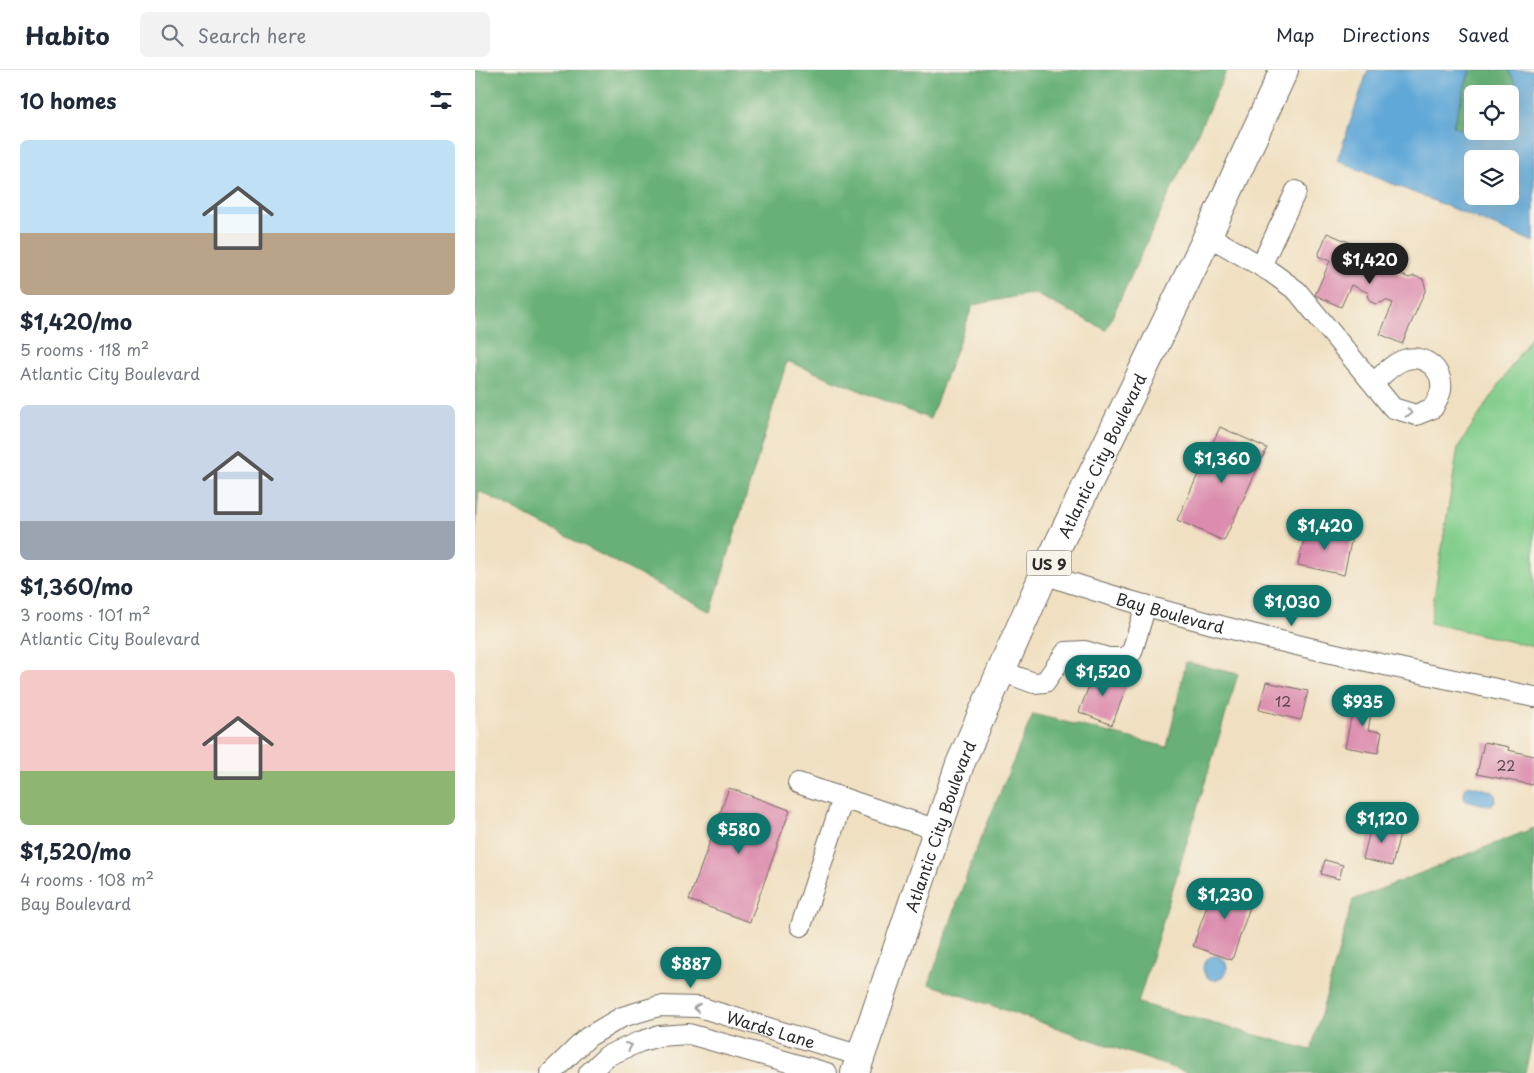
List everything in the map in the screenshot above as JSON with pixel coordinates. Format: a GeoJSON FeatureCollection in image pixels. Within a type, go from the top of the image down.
{"type":"FeatureCollection","features":[{"type":"Feature","properties":{"kind":"highway","name":"Atlantic City Boulevard"},"geometry":{"type":"LineString","coordinates":[[858,1064],[960,764],[1044,574],[1207,235],[1283,70]]}},
{"type":"Feature","properties":{"kind":"street"},"geometry":{"type":"LineString","coordinates":[[1261,266],[1296,191]]}},
{"type":"Feature","properties":{"kind":"street"},"geometry":{"type":"LineString","coordinates":[[1207,235],[1261,266],[1297,291],[1373,383]]}},
{"type":"Feature","properties":{"kind":"street","name":"Bay Boulevard"},"geometry":{"type":"LineString","coordinates":[[1044,574],[1094,591],[1306,649],[1534,697]]}},
{"type":"Feature","properties":{"kind":"street"},"geometry":{"type":"LineString","coordinates":[[1001,671],[1035,683],[1045,682],[1066,652],[1085,651],[1107,658],[1124,658],[1132,652],[1146,605]]}},
{"type":"Feature","properties":{"kind":"street"},"geometry":{"type":"LineString","coordinates":[[798,783],[937,830]]}},
{"type":"Feature","properties":{"kind":"street"},"geometry":{"type":"LineString","coordinates":[[801,926],[843,798]]}},
{"type":"Feature","properties":{"kind":"street","name":"Wards Lane"},"geometry":{"type":"LineString","coordinates":[[551,1073],[589,1036],[622,1017],[659,1006],[699,1007],[858,1064]]}},
{"type":"Feature","properties":{"kind":"street","name":"Wards Lane"},"geometry":{"type":"LineString","coordinates":[[589,1073],[607,1056],[639,1042],[659,1036],[689,1034],[723,1042],[827,1073]]}},
{"type":"Feature","properties":{"kind":"green space"},"geometry":{"type":"Polygon","coordinates":[[[475,70],[1227,70],[1106,330],[1033,293],[973,305],[930,419],[787,361],[711,612],[479,491],[475,535],[475,70]]]}},
{"type":"Feature","properties":{"kind":"green space"},"geometry":{"type":"Polygon","coordinates":[[[1470,70],[1508,70],[1517,85],[1466,85],[1470,70]]]}},
{"type":"Feature","properties":{"kind":"green space"},"geometry":{"type":"Polygon","coordinates":[[[1464,90],[1464,131],[1453,127],[1464,90]]]}},
{"type":"Feature","properties":{"kind":"green space"},"geometry":{"type":"Polygon","coordinates":[[[1534,332],[1534,647],[1430,623],[1458,447],[1534,332]]]}},
{"type":"Feature","properties":{"kind":"green space"},"geometry":{"type":"Polygon","coordinates":[[[1186,662],[1238,674],[1138,1003],[1311,1050],[1353,900],[1534,828],[1534,1032],[1525,1073],[1188,1073],[929,984],[972,860],[1033,714],[1167,747],[1186,662]]]}},
{"type":"Feature","properties":{"kind":"water"},"geometry":{"type":"Polygon","coordinates":[[[1368,70],[1470,70],[1453,126],[1464,130],[1464,140],[1519,140],[1520,91],[1519,85],[1517,85],[1508,70],[1534,70],[1534,242],[1337,161],[1368,70]]]}},
{"type":"Feature","properties":{"kind":"water"},"geometry":{"type":"Polygon","coordinates":[[[1469,785],[1492,791],[1496,795],[1495,802],[1489,806],[1466,800],[1463,795],[1464,789],[1469,785]]]}},
{"type":"Feature","properties":{"kind":"water"},"geometry":{"type":"Polygon","coordinates":[[[1215,956],[1224,959],[1227,968],[1224,977],[1215,980],[1206,977],[1203,968],[1206,959],[1215,956]]]}},
{"type":"Feature","properties":{"kind":"building"},"geometry":{"type":"Polygon","coordinates":[[[1327,233],[1368,250],[1364,259],[1409,278],[1414,276],[1423,279],[1426,289],[1402,344],[1380,334],[1393,303],[1385,300],[1376,304],[1371,302],[1367,296],[1369,293],[1351,285],[1341,307],[1315,295],[1330,261],[1318,256],[1327,233]]]}},
{"type":"Feature","properties":{"kind":"building"},"geometry":{"type":"Polygon","coordinates":[[[1220,427],[1267,448],[1224,541],[1177,520],[1220,427]]]}},
{"type":"Feature","properties":{"kind":"building"},"geometry":{"type":"Polygon","coordinates":[[[1307,527],[1352,537],[1344,575],[1298,565],[1307,527]]]}},
{"type":"Feature","properties":{"kind":"building"},"geometry":{"type":"Polygon","coordinates":[[[1095,670],[1128,683],[1112,725],[1079,712],[1095,670]]]}},
{"type":"Feature","properties":{"kind":"building"},"geometry":{"type":"Polygon","coordinates":[[[1266,682],[1308,691],[1301,720],[1259,710],[1266,682]]]}},
{"type":"Feature","properties":{"kind":"building"},"geometry":{"type":"Polygon","coordinates":[[[1356,695],[1374,699],[1368,730],[1382,732],[1378,753],[1345,747],[1356,695]]]}},
{"type":"Feature","properties":{"kind":"building"},"geometry":{"type":"Polygon","coordinates":[[[1484,742],[1509,747],[1508,750],[1534,756],[1533,785],[1477,774],[1484,742]]]}},
{"type":"Feature","properties":{"kind":"building"},"geometry":{"type":"Polygon","coordinates":[[[729,788],[790,810],[750,922],[689,900],[729,788]]]}},
{"type":"Feature","properties":{"kind":"building"},"geometry":{"type":"Polygon","coordinates":[[[1372,822],[1401,829],[1392,866],[1363,859],[1372,822]]]}},
{"type":"Feature","properties":{"kind":"building"},"geometry":{"type":"Polygon","coordinates":[[[1325,860],[1343,865],[1339,879],[1321,874],[1325,860]]]}},
{"type":"Feature","properties":{"kind":"building"},"geometry":{"type":"Polygon","coordinates":[[[1229,880],[1256,889],[1232,960],[1193,946],[1211,894],[1222,898],[1229,880]]]}}]}
